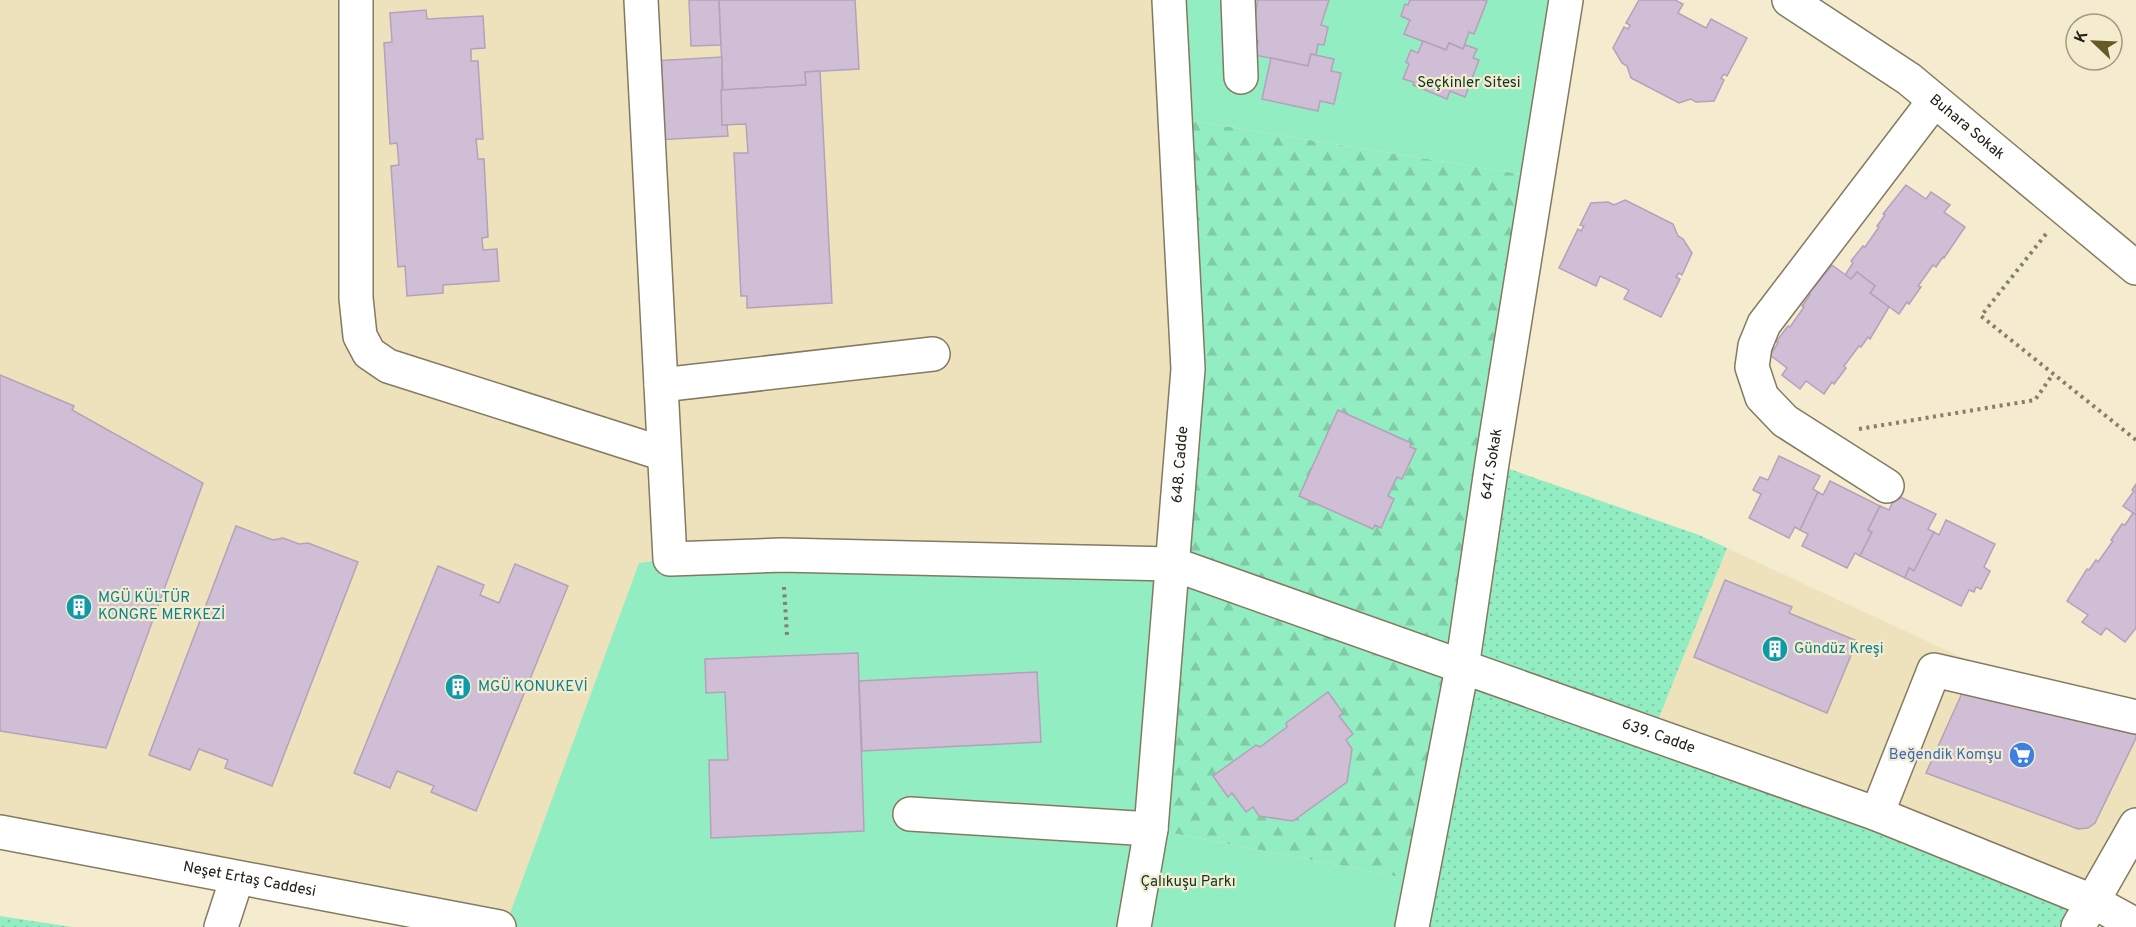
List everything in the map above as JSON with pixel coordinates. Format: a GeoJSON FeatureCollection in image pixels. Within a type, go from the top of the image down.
{"type":"FeatureCollection","features":[{"type":"Feature","properties":{"kind":"street"},"geometry":{"type":"LineString","coordinates":[[356,0],[356,298],[360,336],[369,353],[388,366],[664,454],[641,0]]}},
{"type":"Feature","properties":{"kind":"street","name":"648. Cadde"},"geometry":{"type":"LineString","coordinates":[[1134,927],[1151,829],[1188,369],[1169,0]]}},
{"type":"Feature","properties":{"kind":"street"},"geometry":{"type":"LineString","coordinates":[[1238,0],[1241,77]]}},
{"type":"Feature","properties":{"kind":"street","name":"647. Sokak"},"geometry":{"type":"LineString","coordinates":[[1412,927],[1462,668],[1492,463],[1566,0]]}},
{"type":"Feature","properties":{"kind":"street","name":"Buhara Sokak"},"geometry":{"type":"LineString","coordinates":[[1789,0],[1909,80],[2136,268]]}},
{"type":"Feature","properties":{"kind":"street"},"geometry":{"type":"LineString","coordinates":[[1887,486],[1785,421],[1762,397],[1752,367],[1755,346],[1764,324],[1934,101]]}},
{"type":"Feature","properties":{"kind":"street"},"geometry":{"type":"LineString","coordinates":[[661,385],[933,354]]}},
{"type":"Feature","properties":{"kind":"street","name":"639. Cadde"},"geometry":{"type":"LineString","coordinates":[[664,454],[670,560],[782,555],[1173,564],[1877,814],[2085,914],[2136,925]]}},
{"type":"Feature","properties":{"kind":"street"},"geometry":{"type":"LineString","coordinates":[[1877,814],[1934,670],[2136,717]]}},
{"type":"Feature","properties":{"kind":"street"},"geometry":{"type":"LineString","coordinates":[[910,814],[1151,829]]}},
{"type":"Feature","properties":{"kind":"street"},"geometry":{"type":"LineString","coordinates":[[2085,914],[2136,825]]}},
{"type":"Feature","properties":{"kind":"street","name":"Neşet Ertaş Caddesi"},"geometry":{"type":"LineString","coordinates":[[0,832],[499,927]]}},
{"type":"Feature","properties":{"kind":"street"},"geometry":{"type":"LineString","coordinates":[[221,927],[237,878]]}},
{"type":"Feature","properties":{"kind":"path"},"geometry":{"type":"LineString","coordinates":[[2065,209],[1981,316],[2136,440]]}},
{"type":"Feature","properties":{"kind":"path"},"geometry":{"type":"LineString","coordinates":[[1810,437],[2035,400],[2053,374]]}},
{"type":"Feature","properties":{"kind":"path"},"geometry":{"type":"LineString","coordinates":[[782,555],[787,635]]}},
{"type":"Feature","properties":{"kind":"shaded area"},"geometry":{"type":"Polygon","coordinates":[[[0,0],[1169,0],[1188,369],[1173,564],[505,927],[0,832],[0,0]]]}},
{"type":"Feature","properties":{"kind":"shaded area"},"geometry":{"type":"Polygon","coordinates":[[[1727,548],[1978,665],[2136,700],[2136,825],[2092,901],[1652,735],[1727,548]]]}},
{"type":"Feature","properties":{"kind":"green space","name":"Seçkinler Sitesi"},"geometry":{"type":"Polygon","coordinates":[[[1169,0],[1566,0],[1538,177],[1175,118],[1169,0]]]}},
{"type":"Feature","properties":{"kind":"green space"},"geometry":{"type":"Polygon","coordinates":[[[1175,118],[1538,177],[1420,881],[1151,829],[1173,564],[1175,118]]]}},
{"type":"Feature","properties":{"kind":"green space"},"geometry":{"type":"Polygon","coordinates":[[[1492,463],[1699,535],[1727,548],[1652,735],[2092,901],[2078,927],[1412,927],[1492,463]]]}},
{"type":"Feature","properties":{"kind":"green space","name":"Çalıkuşu Parkı"},"geometry":{"type":"Polygon","coordinates":[[[670,559],[1173,564],[1151,829],[1420,881],[1412,927],[505,927],[639,563],[670,559]]]}},
{"type":"Feature","properties":{"kind":"green space"},"geometry":{"type":"Polygon","coordinates":[[[0,916],[72,927],[0,927],[0,916]]]}},
{"type":"Feature","properties":{"kind":"building"},"geometry":{"type":"Polygon","coordinates":[[[689,0],[719,0],[721,45],[691,46],[689,0]]]}},
{"type":"Feature","properties":{"kind":"building"},"geometry":{"type":"Polygon","coordinates":[[[719,0],[855,0],[859,69],[805,72],[806,85],[723,90],[719,0]]]}},
{"type":"Feature","properties":{"kind":"building"},"geometry":{"type":"Polygon","coordinates":[[[1258,0],[1329,0],[1321,25],[1328,27],[1324,45],[1318,44],[1316,55],[1311,54],[1308,66],[1255,55],[1258,41],[1250,39],[1258,0]]]}},
{"type":"Feature","properties":{"kind":"building"},"geometry":{"type":"Polygon","coordinates":[[[1410,0],[1487,1],[1474,34],[1469,32],[1463,49],[1449,43],[1446,50],[1404,34],[1410,20],[1401,16],[1405,4],[1408,5],[1410,0]]]}},
{"type":"Feature","properties":{"kind":"building"},"geometry":{"type":"Polygon","coordinates":[[[1639,0],[1675,0],[1683,4],[1678,13],[1706,28],[1711,19],[1747,38],[1727,76],[1724,74],[1721,78],[1724,80],[1714,101],[1696,102],[1691,99],[1679,103],[1631,78],[1627,66],[1622,63],[1613,48],[1624,27],[1628,29],[1630,25],[1626,23],[1639,0]]]}},
{"type":"Feature","properties":{"kind":"building"},"geometry":{"type":"Polygon","coordinates":[[[426,10],[427,19],[483,16],[485,48],[471,49],[471,61],[478,61],[483,139],[476,139],[478,159],[484,159],[488,237],[482,238],[483,250],[497,249],[499,281],[443,285],[443,293],[407,296],[405,266],[398,267],[391,166],[399,165],[397,143],[390,144],[384,43],[392,42],[390,13],[426,10]]]}},
{"type":"Feature","properties":{"kind":"building"},"geometry":{"type":"Polygon","coordinates":[[[1423,41],[1446,50],[1449,43],[1463,49],[1465,45],[1477,49],[1473,58],[1479,60],[1465,97],[1450,91],[1447,99],[1413,85],[1414,82],[1403,79],[1411,50],[1418,53],[1423,41]]]}},
{"type":"Feature","properties":{"kind":"building"},"geometry":{"type":"Polygon","coordinates":[[[1311,54],[1334,59],[1331,71],[1341,73],[1334,104],[1320,101],[1318,111],[1262,99],[1271,58],[1308,66],[1311,54]]]}},
{"type":"Feature","properties":{"kind":"building"},"geometry":{"type":"Polygon","coordinates":[[[722,57],[722,125],[727,125],[728,136],[655,140],[652,61],[722,57]]]}},
{"type":"Feature","properties":{"kind":"building"},"geometry":{"type":"Polygon","coordinates":[[[820,71],[832,303],[747,308],[747,296],[741,296],[734,153],[748,153],[746,124],[722,125],[721,90],[806,85],[805,72],[820,71]]]}},
{"type":"Feature","properties":{"kind":"building"},"geometry":{"type":"Polygon","coordinates":[[[1906,185],[1926,199],[1931,192],[1950,205],[1944,212],[1965,227],[1944,258],[1936,267],[1933,265],[1918,286],[1921,287],[1899,314],[1870,293],[1875,286],[1857,272],[1851,279],[1845,275],[1853,263],[1851,261],[1863,246],[1865,247],[1879,227],[1877,226],[1885,215],[1883,214],[1906,185]]]}},
{"type":"Feature","properties":{"kind":"building"},"geometry":{"type":"Polygon","coordinates":[[[1625,200],[1673,224],[1678,236],[1683,239],[1692,253],[1682,275],[1679,273],[1676,277],[1680,279],[1661,317],[1624,299],[1629,290],[1600,276],[1596,286],[1559,268],[1578,229],[1581,231],[1584,226],[1580,225],[1591,203],[1608,202],[1614,205],[1625,200]]]}},
{"type":"Feature","properties":{"kind":"building"},"geometry":{"type":"Polygon","coordinates":[[[1832,265],[1851,279],[1857,272],[1875,286],[1870,293],[1889,307],[1870,339],[1868,337],[1861,347],[1859,346],[1844,366],[1846,368],[1824,394],[1806,381],[1800,389],[1782,375],[1787,368],[1770,355],[1778,343],[1776,342],[1804,307],[1802,306],[1810,295],[1808,294],[1832,265]]]}},
{"type":"Feature","properties":{"kind":"building","name":"MGÜ KÜLTÜR KONGRE MERKEZİ"},"geometry":{"type":"Polygon","coordinates":[[[0,375],[74,406],[72,410],[203,483],[106,748],[0,731],[0,375]]]}},
{"type":"Feature","properties":{"kind":"building"},"geometry":{"type":"Polygon","coordinates":[[[1338,410],[1411,443],[1410,447],[1416,449],[1402,479],[1397,477],[1388,496],[1394,499],[1381,528],[1375,525],[1373,529],[1299,496],[1338,410]]]}},
{"type":"Feature","properties":{"kind":"building"},"geometry":{"type":"Polygon","coordinates":[[[1779,456],[1820,476],[1813,489],[1818,492],[1800,530],[1795,527],[1789,538],[1749,518],[1761,494],[1753,490],[1760,477],[1768,480],[1779,456]]]}},
{"type":"Feature","properties":{"kind":"building"},"geometry":{"type":"Polygon","coordinates":[[[1830,481],[1880,506],[1868,530],[1872,532],[1860,556],[1855,553],[1847,568],[1802,546],[1808,534],[1800,530],[1818,492],[1823,495],[1830,481]]]}},
{"type":"Feature","properties":{"kind":"building"},"geometry":{"type":"Polygon","coordinates":[[[2136,484],[2136,515],[2123,506],[2134,491],[2132,490],[2136,484]]]}},
{"type":"Feature","properties":{"kind":"building"},"geometry":{"type":"Polygon","coordinates":[[[1896,495],[1936,514],[1928,529],[1934,532],[1914,571],[1909,568],[1905,578],[1860,556],[1872,532],[1868,530],[1880,506],[1889,510],[1896,495]]]}},
{"type":"Feature","properties":{"kind":"building"},"geometry":{"type":"Polygon","coordinates":[[[2133,513],[2136,515],[2136,628],[2125,642],[2106,628],[2101,635],[2082,622],[2088,615],[2067,601],[2087,569],[2089,570],[2096,560],[2098,562],[2122,524],[2125,525],[2133,513]]]}},
{"type":"Feature","properties":{"kind":"building"},"geometry":{"type":"Polygon","coordinates":[[[1946,520],[1995,544],[1984,567],[1990,571],[1981,589],[1976,587],[1974,592],[1969,590],[1961,606],[1905,578],[1909,568],[1914,571],[1934,532],[1939,535],[1946,520]]]}},
{"type":"Feature","properties":{"kind":"building"},"geometry":{"type":"Polygon","coordinates":[[[236,526],[273,540],[283,538],[299,544],[308,543],[358,562],[272,786],[225,768],[228,760],[199,749],[190,770],[149,755],[236,526]]]}},
{"type":"Feature","properties":{"kind":"building","name":"MGÜ KONUKEVİ"},"geometry":{"type":"Polygon","coordinates":[[[515,564],[568,586],[476,811],[431,792],[434,786],[397,771],[390,788],[354,773],[438,566],[484,585],[480,595],[499,603],[515,564]]]}},
{"type":"Feature","properties":{"kind":"building","name":"Gündüz Kreşi"},"geometry":{"type":"Polygon","coordinates":[[[1725,580],[1792,607],[1789,613],[1857,641],[1827,713],[1694,657],[1725,580]]]}},
{"type":"Feature","properties":{"kind":"building"},"geometry":{"type":"Polygon","coordinates":[[[858,653],[864,831],[711,838],[709,760],[728,760],[725,692],[706,693],[705,659],[858,653]]]}},
{"type":"Feature","properties":{"kind":"building"},"geometry":{"type":"Polygon","coordinates":[[[1037,672],[1041,742],[862,751],[859,681],[1037,672]]]}},
{"type":"Feature","properties":{"kind":"building"},"geometry":{"type":"Polygon","coordinates":[[[1963,691],[2136,730],[2136,738],[2095,823],[2088,828],[2078,829],[1926,773],[1963,691]]]}},
{"type":"Feature","properties":{"kind":"building"},"geometry":{"type":"Polygon","coordinates":[[[1328,692],[1343,713],[1339,716],[1353,734],[1346,740],[1352,749],[1347,782],[1293,821],[1259,816],[1253,807],[1246,812],[1232,793],[1228,797],[1213,776],[1256,745],[1260,747],[1287,727],[1286,723],[1328,692]]]}},
{"type":"Feature","properties":{"kind":"place","name":"MGÜ KÜLTÜR KONGRE MERKEZİ"},"geometry":{"type":"Point","coordinates":[79,607]}},
{"type":"Feature","properties":{"kind":"place","name":"Gündüz Kreşi"},"geometry":{"type":"Point","coordinates":[1775,649]}},
{"type":"Feature","properties":{"kind":"place","name":"MGÜ KONUKEVİ"},"geometry":{"type":"Point","coordinates":[458,687]}},
{"type":"Feature","properties":{"kind":"place","name":"Beğendik Komşu"},"geometry":{"type":"Point","coordinates":[2022,755]}}]}
